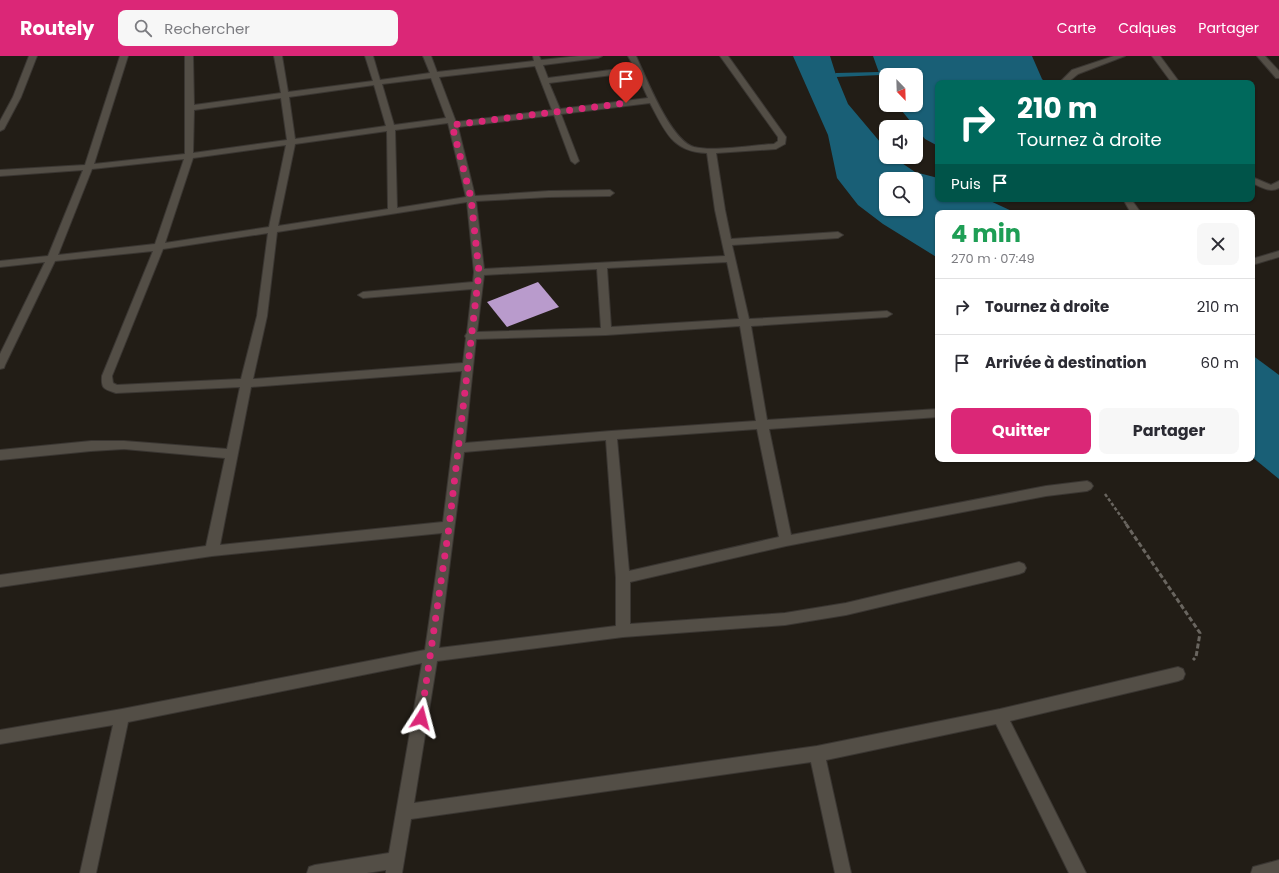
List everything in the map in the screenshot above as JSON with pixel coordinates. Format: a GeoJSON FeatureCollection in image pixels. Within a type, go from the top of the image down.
{"type":"FeatureCollection","features":[{"type":"Feature","properties":{"kind":"street"},"geometry":{"type":"LineString","coordinates":[[0,129],[17,97],[33,56]]}},
{"type":"Feature","properties":{"kind":"street"},"geometry":{"type":"LineString","coordinates":[[0,364],[52,258],[90,166],[124,56]]}},
{"type":"Feature","properties":{"kind":"street"},"geometry":{"type":"LineString","coordinates":[[189,56],[189,156],[159,247],[107,376],[107,385],[116,389],[246,383],[467,367]]}},
{"type":"Feature","properties":{"kind":"street"},"geometry":{"type":"LineString","coordinates":[[212,551],[246,383],[262,316],[273,229],[291,142],[278,56]]}},
{"type":"Feature","properties":{"kind":"street"},"geometry":{"type":"LineString","coordinates":[[369,56],[391,128],[393,210]]}},
{"type":"Feature","properties":{"kind":"street"},"geometry":{"type":"LineString","coordinates":[[315,873],[395,867],[431,655],[449,527],[470,336],[479,272],[471,198],[452,123],[427,56]]}},
{"type":"Feature","properties":{"kind":"street"},"geometry":{"type":"LineString","coordinates":[[190,108],[434,75],[537,59],[598,56]]}},
{"type":"Feature","properties":{"kind":"street"},"geometry":{"type":"LineString","coordinates":[[632,56],[654,100],[680,144],[695,150],[711,151],[776,146],[782,142],[782,138],[724,56]]}},
{"type":"Feature","properties":{"kind":"street"},"geometry":{"type":"LineString","coordinates":[[1066,80],[1075,72],[1121,56]]}},
{"type":"Feature","properties":{"kind":"street"},"geometry":{"type":"LineString","coordinates":[[1156,56],[1174,80]]}},
{"type":"Feature","properties":{"kind":"street"},"geometry":{"type":"LineString","coordinates":[[1261,56],[1279,76]]}},
{"type":"Feature","properties":{"kind":"street"},"geometry":{"type":"LineString","coordinates":[[537,59],[574,161]]}},
{"type":"Feature","properties":{"kind":"street"},"geometry":{"type":"LineString","coordinates":[[545,81],[639,69]]}},
{"type":"Feature","properties":{"kind":"street"},"geometry":{"type":"LineString","coordinates":[[0,173],[189,156],[391,128],[556,112],[654,100]]}},
{"type":"Feature","properties":{"kind":"street"},"geometry":{"type":"LineString","coordinates":[[711,151],[727,242],[745,322],[762,424],[786,541]]}},
{"type":"Feature","properties":{"kind":"street"},"geometry":{"type":"LineString","coordinates":[[1255,181],[1272,188],[1279,184]]}},
{"type":"Feature","properties":{"kind":"street"},"geometry":{"type":"LineString","coordinates":[[0,264],[159,247],[471,198],[610,193]]}},
{"type":"Feature","properties":{"kind":"street"},"geometry":{"type":"LineString","coordinates":[[727,242],[838,235]]}},
{"type":"Feature","properties":{"kind":"street"},"geometry":{"type":"LineString","coordinates":[[1255,261],[1279,254]]}},
{"type":"Feature","properties":{"kind":"street"},"geometry":{"type":"LineString","coordinates":[[479,272],[731,259]]}},
{"type":"Feature","properties":{"kind":"street"},"geometry":{"type":"LineString","coordinates":[[602,266],[606,331]]}},
{"type":"Feature","properties":{"kind":"street"},"geometry":{"type":"LineString","coordinates":[[363,295],[476,286]]}},
{"type":"Feature","properties":{"kind":"street"},"geometry":{"type":"LineString","coordinates":[[470,336],[606,331],[887,314]]}},
{"type":"Feature","properties":{"kind":"street"},"geometry":{"type":"LineString","coordinates":[[458,448],[611,435],[935,413]]}},
{"type":"Feature","properties":{"kind":"street"},"geometry":{"type":"LineString","coordinates":[[611,435],[622,578],[623,631]]}},
{"type":"Feature","properties":{"kind":"street"},"geometry":{"type":"LineString","coordinates":[[0,455],[92,446],[124,445],[232,454]]}},
{"type":"Feature","properties":{"kind":"street"},"geometry":{"type":"LineString","coordinates":[[622,578],[786,541],[1038,493],[1087,486]]}},
{"type":"Feature","properties":{"kind":"street"},"geometry":{"type":"LineString","coordinates":[[0,581],[212,551],[449,527]]}},
{"type":"Feature","properties":{"kind":"street"},"geometry":{"type":"LineString","coordinates":[[0,737],[122,716],[431,655],[623,631],[784,619],[817,614],[846,609],[1019,568]]}},
{"type":"Feature","properties":{"kind":"street"},"geometry":{"type":"LineString","coordinates":[[405,812],[817,754],[1000,716],[1178,674]]}},
{"type":"Feature","properties":{"kind":"street"},"geometry":{"type":"LineString","coordinates":[[88,873],[122,716]]}},
{"type":"Feature","properties":{"kind":"street"},"geometry":{"type":"LineString","coordinates":[[1000,716],[1078,873]]}},
{"type":"Feature","properties":{"kind":"street"},"geometry":{"type":"LineString","coordinates":[[817,754],[843,873]]}},
{"type":"Feature","properties":{"kind":"street"},"geometry":{"type":"LineString","coordinates":[[1259,873],[1279,868]]}},
{"type":"Feature","properties":{"kind":"path"},"geometry":{"type":"LineString","coordinates":[[1087,486],[1100,490],[1110,500],[1200,632],[1196,657],[1178,674]]}},
{"type":"Feature","properties":{"kind":"water"},"geometry":{"type":"Polygon","coordinates":[[[793,56],[830,56],[848,104],[879,141],[879,164],[903,164],[915,172],[879,172],[879,216],[923,216],[923,174],[935,177],[935,202],[992,202],[1010,210],[935,210],[935,256],[883,224],[858,205],[837,178],[828,135],[793,56]]]}},
{"type":"Feature","properties":{"kind":"water"},"geometry":{"type":"Polygon","coordinates":[[[873,56],[1032,56],[1043,80],[935,80],[935,144],[923,137],[923,120],[909,120],[903,112],[923,112],[923,68],[879,68],[879,73],[873,56]]]}},
{"type":"Feature","properties":{"kind":"water"},"geometry":{"type":"Polygon","coordinates":[[[1255,357],[1279,375],[1279,479],[1255,459],[1255,357]]]}},
{"type":"Feature","properties":{"kind":"building"},"geometry":{"type":"Polygon","coordinates":[[[538,282],[559,307],[507,327],[487,302],[538,282]]]}},
{"type":"Feature","properties":{"kind":"waterway"},"geometry":{"type":"LineString","coordinates":[[836,75],[879,74]]}},
{"type":"Feature","properties":{"kind":"route"},"geometry":{"type":"LineString","coordinates":[[421,718],[449,527],[476,286],[479,272],[471,198],[452,125],[626,103]]}}]}
